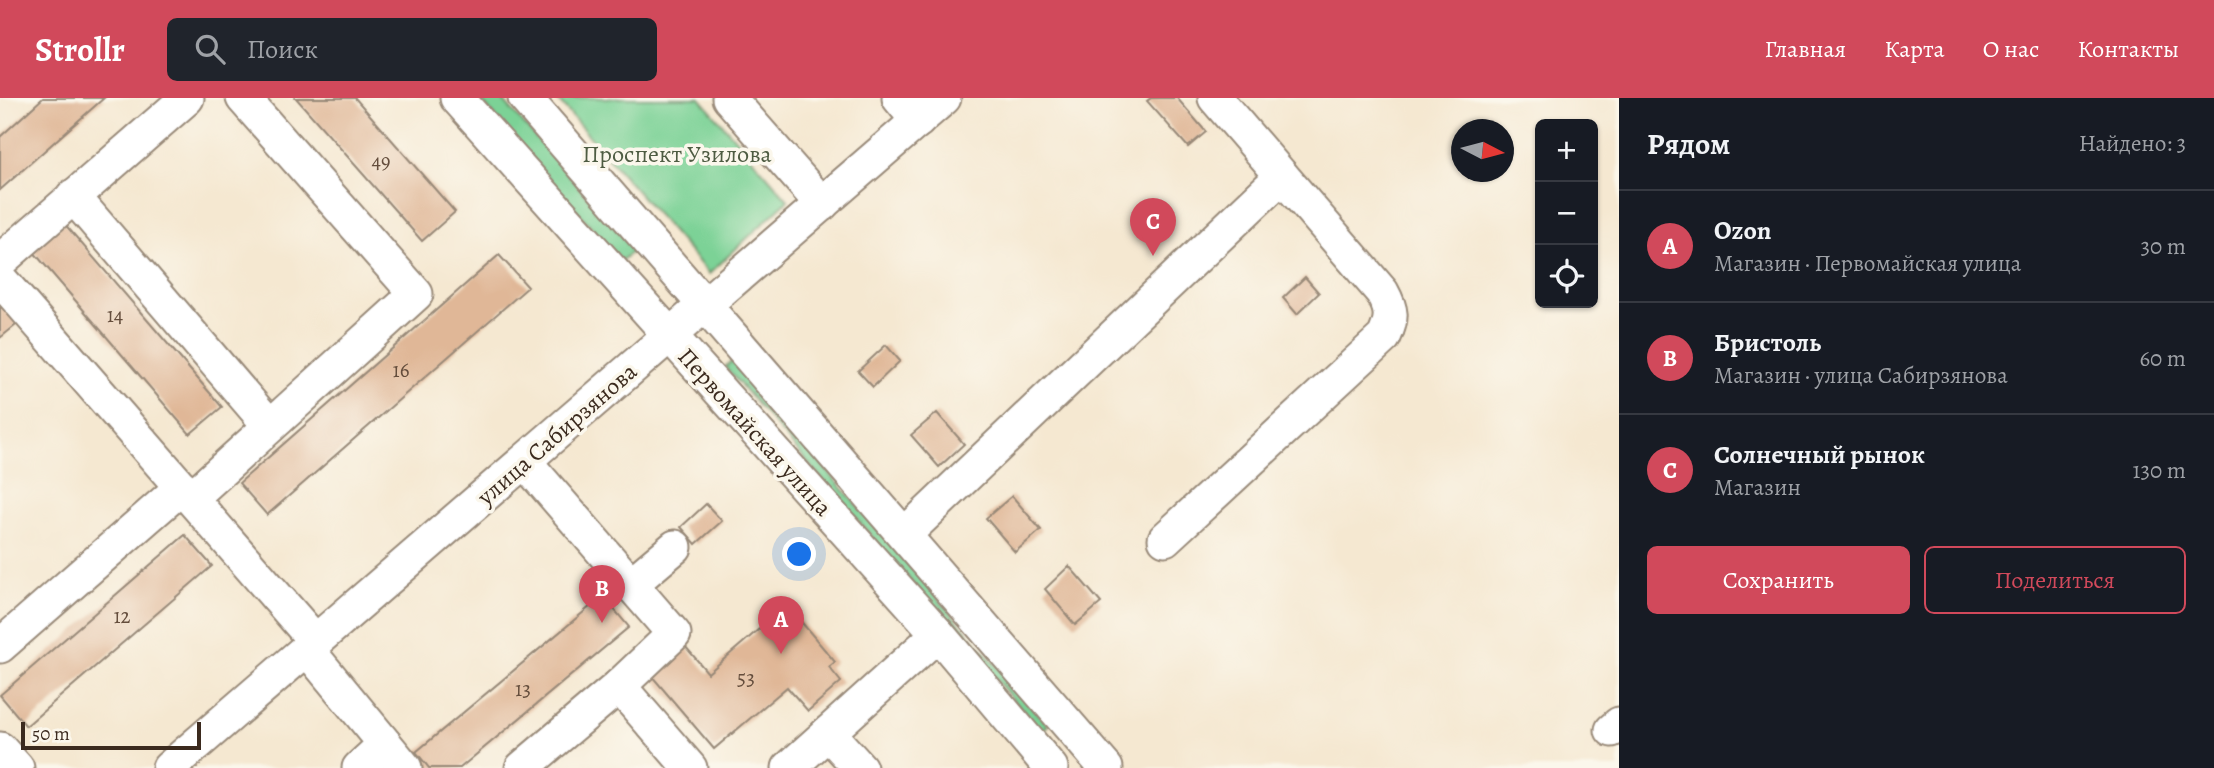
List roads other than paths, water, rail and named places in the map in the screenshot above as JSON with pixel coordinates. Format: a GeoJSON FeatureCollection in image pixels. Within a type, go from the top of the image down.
{"type":"FeatureCollection","features":[{"type":"Feature","properties":{"kind":"street"},"geometry":{"type":"LineString","coordinates":[[0,261],[187,98]]}},
{"type":"Feature","properties":{"kind":"street"},"geometry":{"type":"LineString","coordinates":[[0,646],[270,426],[416,294],[243,98]]}},
{"type":"Feature","properties":{"kind":"street","name":"Первомайская улица"},"geometry":{"type":"LineString","coordinates":[[457,98],[938,634],[1042,758]]}},
{"type":"Feature","properties":{"kind":"street","name":"Первомайская улица"},"geometry":{"type":"LineString","coordinates":[[525,98],[1106,768]]}},
{"type":"Feature","properties":{"kind":"street"},"geometry":{"type":"LineString","coordinates":[[729,98],[822,204]]}},
{"type":"Feature","properties":{"kind":"street","name":"улица Сабирзянова"},"geometry":{"type":"LineString","coordinates":[[169,768],[526,463],[822,204],[908,109],[944,98]]}},
{"type":"Feature","properties":{"kind":"street"},"geometry":{"type":"LineString","coordinates":[[1165,539],[1384,337],[1391,321],[1392,311],[1382,292],[1215,98]]}},
{"type":"Feature","properties":{"kind":"street"},"geometry":{"type":"LineString","coordinates":[[905,534],[1282,176]]}},
{"type":"Feature","properties":{"kind":"street"},"geometry":{"type":"LineString","coordinates":[[73,196],[270,426]]}},
{"type":"Feature","properties":{"kind":"street"},"geometry":{"type":"LineString","coordinates":[[0,279],[187,493],[311,646],[395,756],[359,768]]}},
{"type":"Feature","properties":{"kind":"street"},"geometry":{"type":"LineString","coordinates":[[522,768],[619,686],[674,634],[526,463]]}},
{"type":"Feature","properties":{"kind":"street"},"geometry":{"type":"LineString","coordinates":[[631,586],[675,547]]}},
{"type":"Feature","properties":{"kind":"street"},"geometry":{"type":"LineString","coordinates":[[789,768],[938,634]]}},
{"type":"Feature","properties":{"kind":"street"},"geometry":{"type":"LineString","coordinates":[[619,686],[690,768]]}},
{"type":"Feature","properties":{"kind":"street"},"geometry":{"type":"LineString","coordinates":[[1042,758],[1064,720]]}},
{"type":"Feature","properties":{"kind":"street"},"geometry":{"type":"LineString","coordinates":[[828,733],[860,768]]}},
{"type":"Feature","properties":{"kind":"street"},"geometry":{"type":"LineString","coordinates":[[0,749],[17,768]]}},
{"type":"Feature","properties":{"kind":"place","name":"Солнечный рынок"},"geometry":{"type":"Point","coordinates":[1153,256]}},
{"type":"Feature","properties":{"kind":"place","name":"Бристоль"},"geometry":{"type":"Point","coordinates":[602,623]}},
{"type":"Feature","properties":{"kind":"place","name":"Ozon"},"geometry":{"type":"Point","coordinates":[781,654]}},
{"type":"Feature","properties":{"kind":"park label","name":"Проспект Узилова"},"geometry":{"type":"Point","coordinates":[677,154]}}]}
